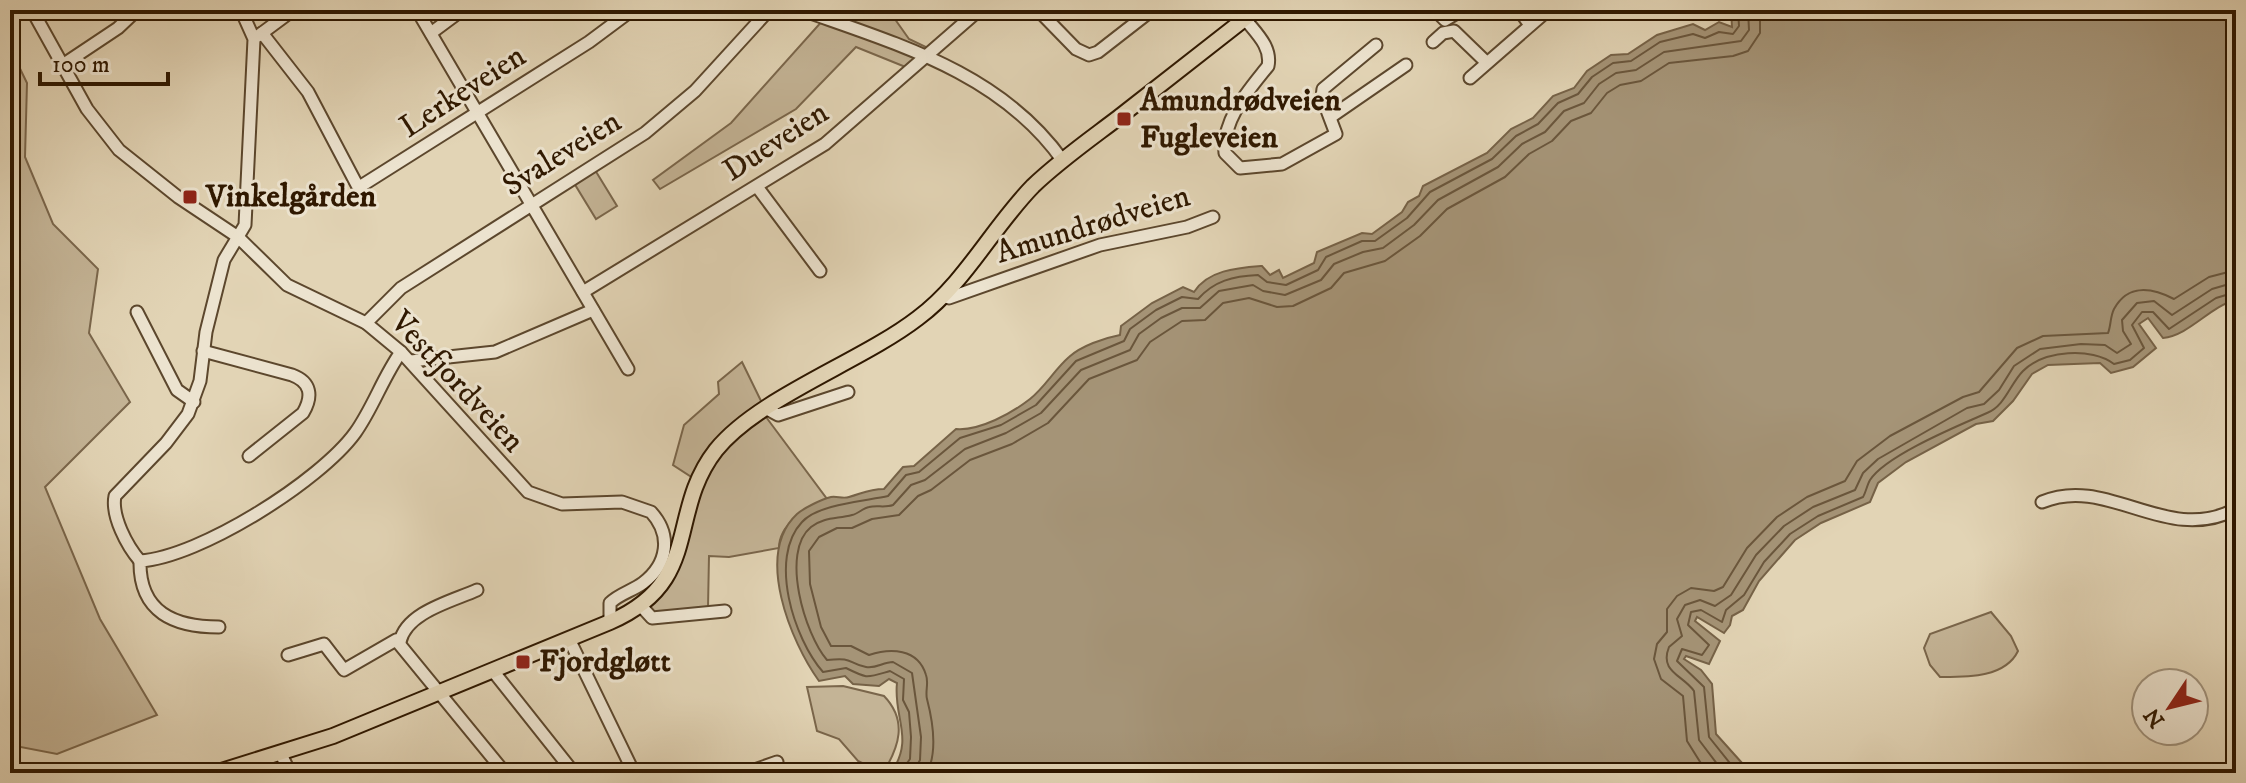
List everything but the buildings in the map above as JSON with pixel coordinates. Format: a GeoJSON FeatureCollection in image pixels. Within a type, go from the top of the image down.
{"type":"FeatureCollection","features":[{"type":"Feature","properties":{"kind":"main road","name":"Amundrødveien"},"geometry":{"type":"LineString","coordinates":[[215,773],[281,754],[438,693],[610,622],[641,606],[661,587],[674,566],[696,486],[707,463],[733,432],[902,330],[943,296],[1021,199],[1063,161],[1251,14]]}},
{"type":"Feature","properties":{"kind":"street","name":"Vestfjordveien"},"geometry":{"type":"LineString","coordinates":[[32,10],[61,66],[98,126],[119,150],[178,197],[238,237],[287,285],[366,323],[401,352],[528,492],[562,504],[638,504],[658,520],[666,546],[662,559],[644,582],[610,603],[610,622]]}},
{"type":"Feature","properties":{"kind":"street"},"geometry":{"type":"LineString","coordinates":[[61,66],[118,28],[137,10]]}},
{"type":"Feature","properties":{"kind":"street"},"geometry":{"type":"LineString","coordinates":[[241,10],[258,36],[274,47]]}},
{"type":"Feature","properties":{"kind":"street"},"geometry":{"type":"LineString","coordinates":[[219,627],[184,626],[165,617],[146,588],[140,561],[113,505],[115,496],[179,428],[194,402],[224,260],[245,225],[258,36],[293,10]]}},
{"type":"Feature","properties":{"kind":"street"},"geometry":{"type":"LineString","coordinates":[[417,10],[628,369]]}},
{"type":"Feature","properties":{"kind":"street"},"geometry":{"type":"LineString","coordinates":[[431,33],[462,10]]}},
{"type":"Feature","properties":{"kind":"street","name":"Svaleveien"},"geometry":{"type":"LineString","coordinates":[[366,323],[401,288],[628,144],[685,101],[752,32],[769,10]]}},
{"type":"Feature","properties":{"kind":"street"},"geometry":{"type":"LineString","coordinates":[[802,10],[929,55],[1007,104],[1047,140],[1063,161]]}},
{"type":"Feature","properties":{"kind":"street","name":"Dueveien"},"geometry":{"type":"LineString","coordinates":[[583,292],[758,188],[837,135],[979,10]]}},
{"type":"Feature","properties":{"kind":"street"},"geometry":{"type":"LineString","coordinates":[[1038,10],[1076,49],[1089,55],[1098,52],[1152,10]]}},
{"type":"Feature","properties":{"kind":"street"},"geometry":{"type":"LineString","coordinates":[[1435,10],[1448,20],[1462,10]]}},
{"type":"Feature","properties":{"kind":"street"},"geometry":{"type":"LineString","coordinates":[[1519,10],[1530,25]]}},
{"type":"Feature","properties":{"kind":"street"},"geometry":{"type":"LineString","coordinates":[[1470,78],[1548,10]]}},
{"type":"Feature","properties":{"kind":"street","name":"Lerkeveien"},"geometry":{"type":"LineString","coordinates":[[274,47],[308,92],[357,185],[361,186],[477,113],[623,13]]}},
{"type":"Feature","properties":{"kind":"street"},"geometry":{"type":"LineString","coordinates":[[1251,14],[1270,59],[1241,101],[1226,134],[1225,153],[1232,164],[1240,168],[1282,164],[1336,134],[1332,116],[1322,97],[1323,89],[1376,45]]}},
{"type":"Feature","properties":{"kind":"street"},"geometry":{"type":"LineString","coordinates":[[1433,42],[1441,34],[1454,31],[1486,62]]}},
{"type":"Feature","properties":{"kind":"street"},"geometry":{"type":"LineString","coordinates":[[255,55],[274,47]]}},
{"type":"Feature","properties":{"kind":"street"},"geometry":{"type":"LineString","coordinates":[[1332,116],[1406,65]]}},
{"type":"Feature","properties":{"kind":"street"},"geometry":{"type":"LineString","coordinates":[[758,188],[820,271]]}},
{"type":"Feature","properties":{"kind":"street","name":"Amundrødveien"},"geometry":{"type":"LineString","coordinates":[[943,296],[949,298],[1025,274],[1100,245],[1187,227],[1213,217]]}},
{"type":"Feature","properties":{"kind":"street"},"geometry":{"type":"LineString","coordinates":[[411,361],[495,352],[593,310]]}},
{"type":"Feature","properties":{"kind":"street"},"geometry":{"type":"LineString","coordinates":[[137,312],[177,390],[194,402]]}},
{"type":"Feature","properties":{"kind":"street"},"geometry":{"type":"LineString","coordinates":[[203,351],[292,375],[308,387],[308,405],[303,413],[249,456]]}},
{"type":"Feature","properties":{"kind":"street"},"geometry":{"type":"LineString","coordinates":[[140,561],[244,523],[338,452],[356,432],[401,352]]}},
{"type":"Feature","properties":{"kind":"street"},"geometry":{"type":"LineString","coordinates":[[767,409],[778,415],[848,392]]}},
{"type":"Feature","properties":{"kind":"street"},"geometry":{"type":"LineString","coordinates":[[2042,502],[2071,494],[2090,496],[2190,522],[2236,509]]}},
{"type":"Feature","properties":{"kind":"street"},"geometry":{"type":"LineString","coordinates":[[400,642],[407,628],[430,610],[477,590]]}},
{"type":"Feature","properties":{"kind":"street"},"geometry":{"type":"LineString","coordinates":[[641,606],[652,618],[725,611]]}},
{"type":"Feature","properties":{"kind":"street"},"geometry":{"type":"LineString","coordinates":[[569,639],[634,773]]}},
{"type":"Feature","properties":{"kind":"street"},"geometry":{"type":"LineString","coordinates":[[288,655],[324,644],[344,670],[392,641],[400,642],[505,773]]}},
{"type":"Feature","properties":{"kind":"street"},"geometry":{"type":"LineString","coordinates":[[493,671],[574,773]]}},
{"type":"Feature","properties":{"kind":"street"},"geometry":{"type":"LineString","coordinates":[[281,754],[290,773]]}},
{"type":"Feature","properties":{"kind":"street"},"geometry":{"type":"LineString","coordinates":[[746,773],[777,762]]}},
{"type":"Feature","properties":{"kind":"shaded area"},"geometry":{"type":"Polygon","coordinates":[[[832,10],[898,10],[892,15],[909,39],[928,48],[908,68],[856,47],[796,109],[660,189],[653,180],[731,123],[832,10]]]}},
{"type":"Feature","properties":{"kind":"shaded area"},"geometry":{"type":"Polygon","coordinates":[[[10,48],[27,83],[25,157],[53,224],[98,269],[89,333],[130,402],[45,487],[100,619],[157,715],[57,754],[10,745],[10,48]]]}},
{"type":"Feature","properties":{"kind":"shaded area"},"geometry":{"type":"Polygon","coordinates":[[[595,170],[617,206],[596,219],[574,183],[595,170]]]}},
{"type":"Feature","properties":{"kind":"shaded area"},"geometry":{"type":"Polygon","coordinates":[[[742,362],[763,405],[739,420],[713,443],[693,478],[673,465],[684,425],[719,394],[718,382],[742,362]]]}},
{"type":"Feature","properties":{"kind":"shaded area"},"geometry":{"type":"Polygon","coordinates":[[[766,417],[827,499],[789,524],[780,539],[779,548],[729,557],[709,556],[708,608],[653,613],[645,607],[658,596],[675,573],[706,477],[731,444],[766,417]]]}},
{"type":"Feature","properties":{"kind":"shaded area"},"geometry":{"type":"Polygon","coordinates":[[[1991,612],[2011,636],[2018,651],[2012,660],[1984,674],[1940,677],[1930,665],[1924,648],[1930,634],[1991,612]]]}},
{"type":"Feature","properties":{"kind":"shaded area"},"geometry":{"type":"Polygon","coordinates":[[[843,686],[884,696],[892,705],[898,724],[897,744],[883,773],[858,761],[839,739],[817,731],[807,687],[843,686]]]}},
{"type":"Feature","properties":{"kind":"water"},"geometry":{"type":"Polygon","coordinates":[[[1731,10],[2236,10],[2236,300],[2217,308],[2173,336],[2163,338],[2148,318],[2139,324],[2156,348],[2133,367],[2111,373],[2100,363],[2048,365],[2032,374],[2013,401],[1993,421],[1976,424],[1906,462],[1878,483],[1870,502],[1821,523],[1795,540],[1759,581],[1743,610],[1732,616],[1724,633],[1697,617],[1695,621],[1720,641],[1709,664],[1686,656],[1684,659],[1701,670],[1712,684],[1716,734],[1742,763],[1742,773],[891,773],[902,749],[897,683],[889,679],[879,686],[853,684],[845,676],[819,681],[788,622],[781,598],[778,551],[784,531],[797,514],[827,498],[847,498],[884,489],[903,467],[914,466],[956,429],[985,424],[1014,410],[1030,399],[1074,353],[1120,335],[1121,326],[1152,303],[1183,287],[1194,292],[1215,275],[1233,269],[1262,266],[1270,275],[1279,270],[1283,278],[1314,263],[1317,252],[1362,233],[1372,234],[1419,196],[1423,186],[1487,153],[1511,129],[1533,118],[1553,96],[1574,88],[1587,71],[1611,55],[1628,54],[1657,35],[1693,24],[1705,30],[1719,22],[1732,27],[1731,10]]]}},
{"type":"Feature","properties":{"kind":"place","name":"Amundrødveien Fugleveien"},"geometry":{"type":"Point","coordinates":[1124,119]}},
{"type":"Feature","properties":{"kind":"place","name":"Vinkelgården"},"geometry":{"type":"Point","coordinates":[190,197]}},
{"type":"Feature","properties":{"kind":"place","name":"Fjordgløtt"},"geometry":{"type":"Point","coordinates":[523,662]}}]}
